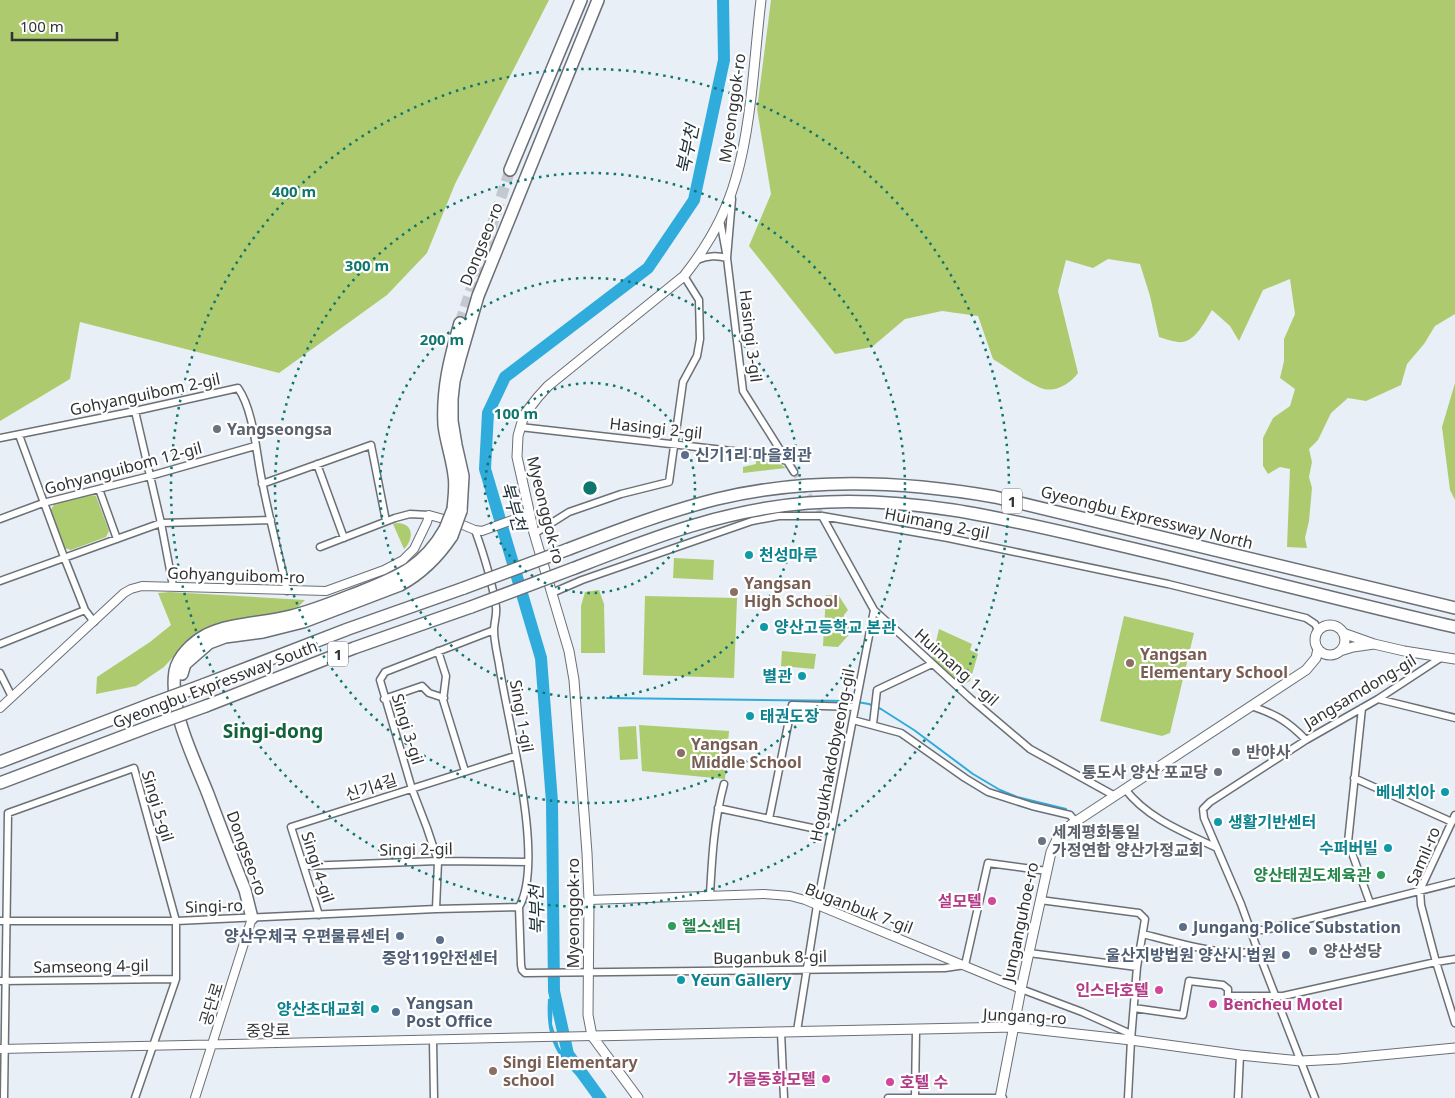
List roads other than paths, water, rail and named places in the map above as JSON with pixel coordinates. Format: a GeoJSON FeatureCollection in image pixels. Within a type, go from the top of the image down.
{"type":"FeatureCollection","features":[{"type":"Feature","properties":{"kind":"highway"},"geometry":{"type":"LineString","coordinates":[[510,170],[581,0]]}},
{"type":"Feature","properties":{"kind":"highway","name":"Dongseo-ro"},"geometry":{"type":"LineString","coordinates":[[252,918],[245,890],[178,718],[174,681],[176,669],[182,655],[204,636],[219,630],[262,623],[311,611],[398,577],[423,559],[448,533],[457,510],[463,476],[454,437],[452,399],[460,358],[478,296],[598,0]]}},
{"type":"Feature","properties":{"kind":"highway"},"geometry":{"type":"LineString","coordinates":[[457,510],[454,475],[444,426],[444,405],[446,376],[460,322]]}},
{"type":"Feature","properties":{"kind":"highway","name":"Gyeongbu Expressway North"},"geometry":{"type":"LineString","coordinates":[[0,762],[348,629],[666,514],[747,493],[815,485],[880,484],[954,490],[1048,509],[1455,608]]}},
{"type":"Feature","properties":{"kind":"highway","name":"Gyeongbu Expressway South"},"geometry":{"type":"LineString","coordinates":[[0,784],[354,648],[471,607],[656,536],[713,518],[747,511],[809,503],[891,502],[951,509],[1040,526],[1455,627]]}},
{"type":"Feature","properties":{"kind":"main road","name":"Myeonggok-ro"},"geometry":{"type":"LineString","coordinates":[[638,1098],[592,1036],[588,1015],[589,900],[584,792],[574,680],[569,651],[529,514],[517,457],[517,445],[520,427],[530,407],[548,386],[684,276],[697,260],[714,232],[732,190],[744,145],[761,0]]}},
{"type":"Feature","properties":{"kind":"main road"},"geometry":{"type":"LineString","coordinates":[[1343,633],[1345,643],[1335,653],[1326,654],[1318,649],[1315,639],[1318,630],[1326,625],[1332,625],[1336,626],[1343,633],[1374,644],[1455,659]]}},
{"type":"Feature","properties":{"kind":"main road"},"geometry":{"type":"LineString","coordinates":[[1306,670],[1335,653],[1353,647],[1374,644]]}},
{"type":"Feature","properties":{"kind":"main road","name":"Junganguhoe-ro"},"geometry":{"type":"LineString","coordinates":[[1001,1098],[1021,989],[1054,843],[1059,836],[1076,822],[1306,670],[1316,658],[1318,649]]}},
{"type":"Feature","properties":{"kind":"main road","name":"Jungang-ro"},"geometry":{"type":"LineString","coordinates":[[592,1036],[1014,1027],[1131,1037],[1240,1056],[1302,1062],[1455,1048]]}},
{"type":"Feature","properties":{"kind":"street","name":"Hasingi 3-gil"},"geometry":{"type":"LineString","coordinates":[[732,190],[727,258],[743,391],[794,472]]}},
{"type":"Feature","properties":{"kind":"street"},"geometry":{"type":"LineString","coordinates":[[697,260],[708,256],[727,258],[720,220]]}},
{"type":"Feature","properties":{"kind":"street"},"geometry":{"type":"LineString","coordinates":[[534,534],[569,512],[621,494],[669,482],[683,382],[697,356],[700,339],[700,300],[684,276]]}},
{"type":"Feature","properties":{"kind":"street","name":"Gohyanguibom 2-gil"},"geometry":{"type":"LineString","coordinates":[[0,438],[238,388],[246,398],[262,484],[287,591]]}},
{"type":"Feature","properties":{"kind":"street"},"geometry":{"type":"LineString","coordinates":[[135,411],[161,523],[173,586]]}},
{"type":"Feature","properties":{"kind":"street","name":"Hasingi 2-gil"},"geometry":{"type":"LineString","coordinates":[[520,427],[760,454],[787,461]]}},
{"type":"Feature","properties":{"kind":"street"},"geometry":{"type":"LineString","coordinates":[[19,435],[64,557],[86,610],[94,622]]}},
{"type":"Feature","properties":{"kind":"street"},"geometry":{"type":"LineString","coordinates":[[262,484],[371,445],[386,522]]}},
{"type":"Feature","properties":{"kind":"street","name":"Gohyanguibom 12-gil"},"geometry":{"type":"LineString","coordinates":[[0,519],[43,503],[150,476],[255,446]]}},
{"type":"Feature","properties":{"kind":"street"},"geometry":{"type":"LineString","coordinates":[[317,464],[344,538]]}},
{"type":"Feature","properties":{"kind":"street"},"geometry":{"type":"LineString","coordinates":[[99,489],[117,538]]}},
{"type":"Feature","properties":{"kind":"street"},"geometry":{"type":"LineString","coordinates":[[320,547],[410,514],[429,515],[478,531],[529,514]]}},
{"type":"Feature","properties":{"kind":"street","name":"Gohyanguibom-ro"},"geometry":{"type":"LineString","coordinates":[[0,708],[124,593],[131,589],[142,586],[173,586],[326,591],[384,570],[403,560],[414,549],[429,515]]}},
{"type":"Feature","properties":{"kind":"street","name":"Huimang 2-gil"},"geometry":{"type":"LineString","coordinates":[[552,592],[752,521],[779,516],[822,516],[948,538],[1168,584],[1306,618],[1315,624],[1318,630]]}},
{"type":"Feature","properties":{"kind":"street","name":"Huimang 1-gil"},"geometry":{"type":"LineString","coordinates":[[822,516],[874,610],[932,664],[1030,749],[1115,796]]}},
{"type":"Feature","properties":{"kind":"street"},"geometry":{"type":"LineString","coordinates":[[0,581],[161,523],[271,520]]}},
{"type":"Feature","properties":{"kind":"street","name":"Singi 1-gil"},"geometry":{"type":"LineString","coordinates":[[478,531],[496,610],[494,630],[528,831],[528,862],[524,898],[519,907],[521,965],[525,973]]}},
{"type":"Feature","properties":{"kind":"street"},"geometry":{"type":"LineString","coordinates":[[0,644],[86,610]]}},
{"type":"Feature","properties":{"kind":"street","name":"Hogukhakdobyeong-gil"},"geometry":{"type":"LineString","coordinates":[[797,1031],[817,905],[874,610]]}},
{"type":"Feature","properties":{"kind":"street","name":"Singi 3-gil"},"geometry":{"type":"LineString","coordinates":[[436,909],[438,861],[428,828],[412,788],[384,699],[380,680],[385,672],[494,630]]}},
{"type":"Feature","properties":{"kind":"street"},"geometry":{"type":"LineString","coordinates":[[438,651],[446,676],[444,698],[465,771]]}},
{"type":"Feature","properties":{"kind":"street","name":"Jangsamdong-gil"},"geometry":{"type":"LineString","coordinates":[[1217,848],[1202,809],[1210,802],[1306,740],[1378,699],[1442,657]]}},
{"type":"Feature","properties":{"kind":"street"},"geometry":{"type":"LineString","coordinates":[[873,724],[877,690],[932,664]]}},
{"type":"Feature","properties":{"kind":"street"},"geometry":{"type":"LineString","coordinates":[[0,673],[12,697]]}},
{"type":"Feature","properties":{"kind":"street"},"geometry":{"type":"LineString","coordinates":[[384,699],[422,686],[429,693],[444,698]]}},
{"type":"Feature","properties":{"kind":"street"},"geometry":{"type":"LineString","coordinates":[[1378,699],[1455,718]]}},
{"type":"Feature","properties":{"kind":"street"},"geometry":{"type":"LineString","coordinates":[[769,819],[792,705],[856,707]]}},
{"type":"Feature","properties":{"kind":"street"},"geometry":{"type":"LineString","coordinates":[[1251,706],[1274,713],[1298,731],[1306,740]]}},
{"type":"Feature","properties":{"kind":"street"},"geometry":{"type":"LineString","coordinates":[[1362,708],[1348,842],[1370,903]]}},
{"type":"Feature","properties":{"kind":"street"},"geometry":{"type":"LineString","coordinates":[[853,720],[901,733],[988,792],[1024,804],[1070,815],[1076,822]]}},
{"type":"Feature","properties":{"kind":"street","name":"신기4길"},"geometry":{"type":"LineString","coordinates":[[304,866],[291,827],[515,756]]}},
{"type":"Feature","properties":{"kind":"street","name":"Singi 5-gil"},"geometry":{"type":"LineString","coordinates":[[3,921],[6,912],[8,813],[134,768],[176,921]]}},
{"type":"Feature","properties":{"kind":"street"},"geometry":{"type":"LineString","coordinates":[[1354,778],[1453,819]]}},
{"type":"Feature","properties":{"kind":"street"},"geometry":{"type":"LineString","coordinates":[[710,895],[714,834],[724,784]]}},
{"type":"Feature","properties":{"kind":"street"},"geometry":{"type":"LineString","coordinates":[[1125,790],[1162,822],[1217,848],[1251,930],[1315,1098]]}},
{"type":"Feature","properties":{"kind":"street"},"geometry":{"type":"LineString","coordinates":[[718,808],[831,832]]}},
{"type":"Feature","properties":{"kind":"street","name":"Samil-ro"},"geometry":{"type":"LineString","coordinates":[[1453,819],[1420,890],[1421,905],[1436,962],[1455,1022]]}},
{"type":"Feature","properties":{"kind":"street","name":"Singi 2-gil"},"geometry":{"type":"LineString","coordinates":[[304,866],[438,861],[528,862]]}},
{"type":"Feature","properties":{"kind":"street"},"geometry":{"type":"LineString","coordinates":[[965,965],[988,863],[1047,871]]}},
{"type":"Feature","properties":{"kind":"street","name":"Singi 4-gil"},"geometry":{"type":"LineString","coordinates":[[304,866],[319,915]]}},
{"type":"Feature","properties":{"kind":"street"},"geometry":{"type":"LineString","coordinates":[[1251,930],[1265,930],[1455,882]]}},
{"type":"Feature","properties":{"kind":"street","name":"Buganbuk 7-gil"},"geometry":{"type":"LineString","coordinates":[[589,900],[710,895],[775,894],[790,896],[817,905],[1021,989]]}},
{"type":"Feature","properties":{"kind":"street"},"geometry":{"type":"LineString","coordinates":[[1040,900],[1139,913],[1144,919],[1137,967],[1128,1098]]}},
{"type":"Feature","properties":{"kind":"street","name":"Singi-ro"},"geometry":{"type":"LineString","coordinates":[[3,921],[176,921],[519,907]]}},
{"type":"Feature","properties":{"kind":"street","name":"공단로"},"geometry":{"type":"LineString","coordinates":[[195,1098],[252,918]]}},
{"type":"Feature","properties":{"kind":"street"},"geometry":{"type":"LineString","coordinates":[[3,921],[2,1049],[4,1098]]}},
{"type":"Feature","properties":{"kind":"street"},"geometry":{"type":"LineString","coordinates":[[134,1098],[176,979],[176,921]]}},
{"type":"Feature","properties":{"kind":"street"},"geometry":{"type":"LineString","coordinates":[[1143,934],[1214,950],[1246,954],[1258,952]]}},
{"type":"Feature","properties":{"kind":"street"},"geometry":{"type":"LineString","coordinates":[[1029,953],[1137,967]]}},
{"type":"Feature","properties":{"kind":"street"},"geometry":{"type":"LineString","coordinates":[[1134,1008],[1182,1015],[1190,981],[1223,985],[1228,989],[1228,996],[1276,997],[1436,962],[1455,960]]}},
{"type":"Feature","properties":{"kind":"street","name":"Buganbuk 8-gil"},"geometry":{"type":"LineString","coordinates":[[525,973],[576,974],[946,968],[965,965]]}},
{"type":"Feature","properties":{"kind":"street","name":"Samseong 4-gil"},"geometry":{"type":"LineString","coordinates":[[3,981],[176,979]]}},
{"type":"Feature","properties":{"kind":"street"},"geometry":{"type":"LineString","coordinates":[[1021,989],[1082,1012],[1131,1037]]}},
{"type":"Feature","properties":{"kind":"street"},"geometry":{"type":"LineString","coordinates":[[916,1030],[916,1098]]}},
{"type":"Feature","properties":{"kind":"street"},"geometry":{"type":"LineString","coordinates":[[781,1032],[784,1098]]}},
{"type":"Feature","properties":{"kind":"street","name":"중앙로"},"geometry":{"type":"LineString","coordinates":[[2,1049],[592,1036]]}},
{"type":"Feature","properties":{"kind":"street"},"geometry":{"type":"LineString","coordinates":[[433,1040],[434,1098]]}},
{"type":"Feature","properties":{"kind":"street"},"geometry":{"type":"LineString","coordinates":[[1238,1098],[1240,1056]]}},
{"type":"Feature","properties":{"kind":"street"},"geometry":{"type":"LineString","coordinates":[[888,1098],[1001,1098]]}},
{"type":"Feature","properties":{"kind":"water"},"geometry":{"type":"Polygon","coordinates":[[[553,998],[552,1024],[559,1047],[573,1068],[589,1079],[607,1098],[601,1098],[575,1074],[556,1049],[548,1021],[548,999],[553,998]]]}},
{"type":"Feature","properties":{"kind":"waterway","name":"북부천"},"geometry":{"type":"LineString","coordinates":[[600,1098],[568,1054],[554,991],[552,802],[541,658],[485,469],[488,413],[505,377],[648,268],[694,200],[724,60],[723,0]]}},
{"type":"Feature","properties":{"kind":"waterway"},"geometry":{"type":"LineString","coordinates":[[607,698],[851,701],[869,704],[881,709],[914,730],[973,774],[1000,790],[1017,797],[1066,809]]}},
{"type":"Feature","properties":{"kind":"tunnel"},"geometry":{"type":"LineString","coordinates":[[460,323],[510,170]]}},
{"type":"Feature","properties":{"kind":"tunnel"},"geometry":{"type":"LineString","coordinates":[[794,472],[822,516]]}},
{"type":"Feature","properties":{"kind":"place","name":"Yangseongsa"},"geometry":{"type":"Point","coordinates":[217,429]}},
{"type":"Feature","properties":{"kind":"place","name":"신기1리 마을회관"},"geometry":{"type":"Point","coordinates":[685,455]}},
{"type":"Feature","properties":{"kind":"place","name":"천성마루"},"geometry":{"type":"Point","coordinates":[749,555]}},
{"type":"Feature","properties":{"kind":"place","name":"Yangsan High School"},"geometry":{"type":"Point","coordinates":[734,592]}},
{"type":"Feature","properties":{"kind":"place","name":"양산고등학교 본관"},"geometry":{"type":"Point","coordinates":[764,627]}},
{"type":"Feature","properties":{"kind":"place","name":"Yangsan Elementary School"},"geometry":{"type":"Point","coordinates":[1130,663]}},
{"type":"Feature","properties":{"kind":"place","name":"별관"},"geometry":{"type":"Point","coordinates":[802,676]}},
{"type":"Feature","properties":{"kind":"place","name":"태권도장"},"geometry":{"type":"Point","coordinates":[750,716]}},
{"type":"Feature","properties":{"kind":"place","name":"반야사"},"geometry":{"type":"Point","coordinates":[1236,752]}},
{"type":"Feature","properties":{"kind":"place","name":"Yangsan Middle School"},"geometry":{"type":"Point","coordinates":[681,753]}},
{"type":"Feature","properties":{"kind":"place","name":"통도사 양산 포교당"},"geometry":{"type":"Point","coordinates":[1218,772]}},
{"type":"Feature","properties":{"kind":"place","name":"베네치아"},"geometry":{"type":"Point","coordinates":[1445,792]}},
{"type":"Feature","properties":{"kind":"place","name":"생활기반센터"},"geometry":{"type":"Point","coordinates":[1218,822]}},
{"type":"Feature","properties":{"kind":"place","name":"세계평화통일 가정연합 양산가정교회"},"geometry":{"type":"Point","coordinates":[1042,841]}},
{"type":"Feature","properties":{"kind":"place","name":"수퍼버빌"},"geometry":{"type":"Point","coordinates":[1388,848]}},
{"type":"Feature","properties":{"kind":"place","name":"양산태권도체육관"},"geometry":{"type":"Point","coordinates":[1381,875]}},
{"type":"Feature","properties":{"kind":"place","name":"설모텔"},"geometry":{"type":"Point","coordinates":[992,901]}},
{"type":"Feature","properties":{"kind":"place","name":"헬스센터"},"geometry":{"type":"Point","coordinates":[672,926]}},
{"type":"Feature","properties":{"kind":"place","name":"Jungang Police Substation"},"geometry":{"type":"Point","coordinates":[1183,927]}},
{"type":"Feature","properties":{"kind":"place","name":"양산우체국 우편물류센터"},"geometry":{"type":"Point","coordinates":[400,936]}},
{"type":"Feature","properties":{"kind":"place","name":"중앙119안전센터"},"geometry":{"type":"Point","coordinates":[440,940]}},
{"type":"Feature","properties":{"kind":"place","name":"양산성당"},"geometry":{"type":"Point","coordinates":[1313,951]}},
{"type":"Feature","properties":{"kind":"place","name":"울산지방법원 양산시 법원"},"geometry":{"type":"Point","coordinates":[1286,955]}},
{"type":"Feature","properties":{"kind":"place","name":"Yeun Gallery"},"geometry":{"type":"Point","coordinates":[681,980]}},
{"type":"Feature","properties":{"kind":"place","name":"인스타호텔"},"geometry":{"type":"Point","coordinates":[1159,990]}},
{"type":"Feature","properties":{"kind":"place","name":"Bencheu Motel"},"geometry":{"type":"Point","coordinates":[1213,1004]}},
{"type":"Feature","properties":{"kind":"place","name":"양산초대교회"},"geometry":{"type":"Point","coordinates":[375,1009]}},
{"type":"Feature","properties":{"kind":"place","name":"Yangsan Post Office"},"geometry":{"type":"Point","coordinates":[396,1012]}},
{"type":"Feature","properties":{"kind":"place","name":"Singi Elementary school"},"geometry":{"type":"Point","coordinates":[493,1071]}},
{"type":"Feature","properties":{"kind":"place","name":"가을동화모텔"},"geometry":{"type":"Point","coordinates":[826,1079]}},
{"type":"Feature","properties":{"kind":"place","name":"호텔 수"},"geometry":{"type":"Point","coordinates":[890,1082]}},
{"type":"Feature","properties":{"kind":"district","name":"Singi-dong"},"geometry":{"type":"Point","coordinates":[273,731]}}]}
